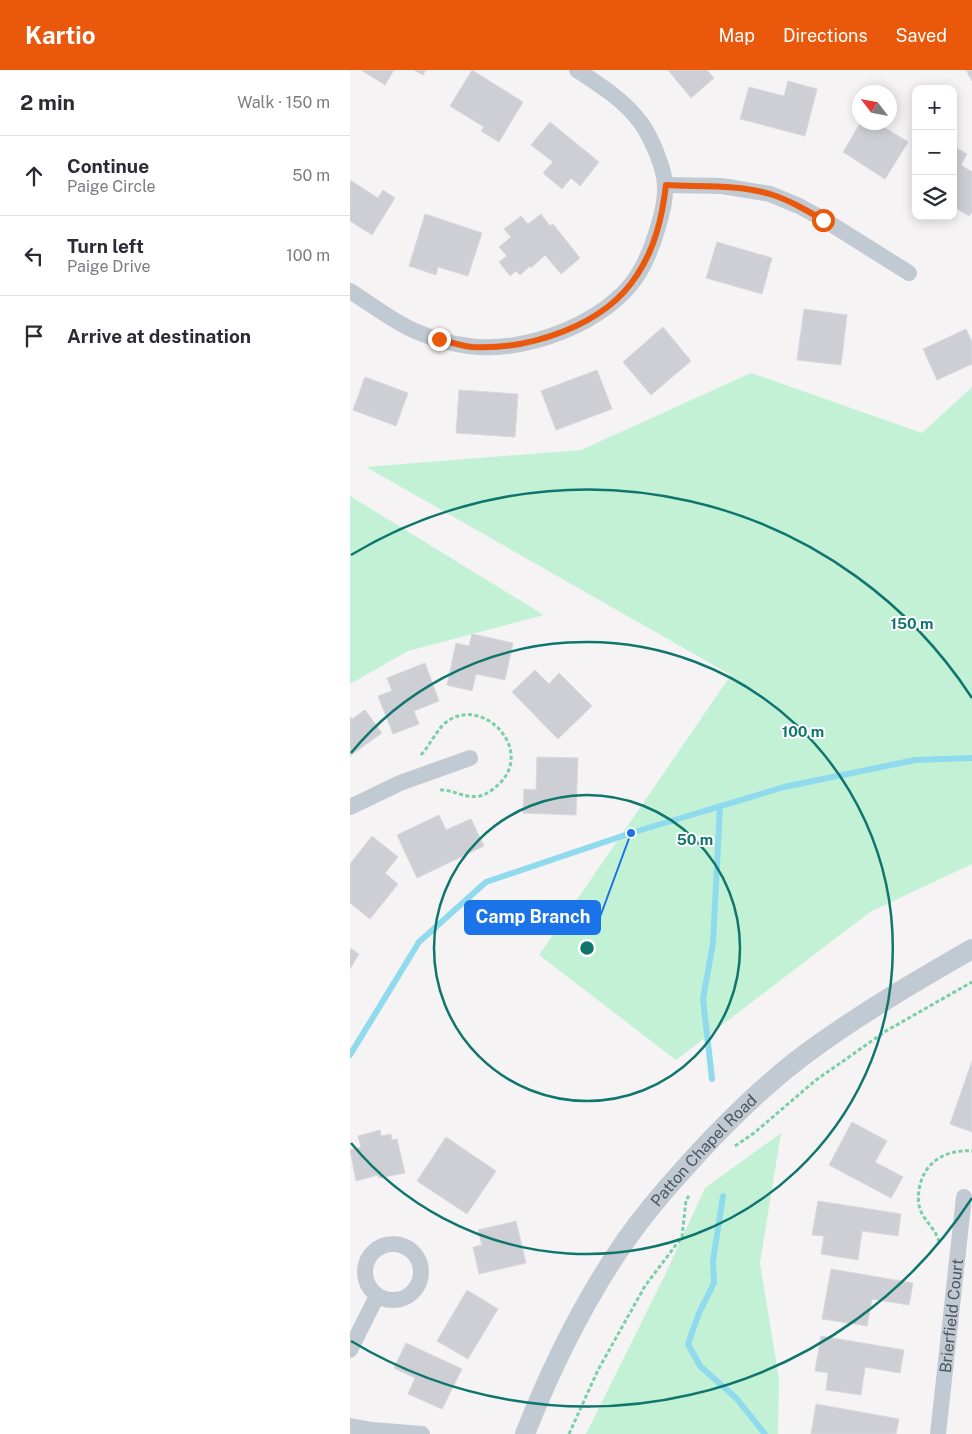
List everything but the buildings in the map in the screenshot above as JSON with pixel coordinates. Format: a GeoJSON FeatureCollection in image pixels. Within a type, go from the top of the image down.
{"type":"FeatureCollection","features":[{"type":"Feature","properties":{"kind":"street"},"geometry":{"type":"LineString","coordinates":[[350,291],[415,331],[470,346],[501,347],[536,341],[568,330],[595,316],[617,298],[636,277],[653,245],[663,213],[666,185],[655,148],[641,123],[606,89],[577,70]]}},
{"type":"Feature","properties":{"kind":"street"},"geometry":{"type":"LineString","coordinates":[[666,185],[722,186],[770,194],[815,215],[909,273]]}},
{"type":"Feature","properties":{"kind":"street"},"geometry":{"type":"LineString","coordinates":[[350,807],[400,783],[470,758]]}},
{"type":"Feature","properties":{"kind":"street","name":"Patton Chapel Road"},"geometry":{"type":"LineString","coordinates":[[525,1434],[540,1395],[580,1316],[626,1240],[666,1189],[708,1142],[750,1100],[814,1048],[898,991],[972,950]]}},
{"type":"Feature","properties":{"kind":"street","name":"Brierfield Court"},"geometry":{"type":"LineString","coordinates":[[938,1434],[964,1197]]}},
{"type":"Feature","properties":{"kind":"street"},"geometry":{"type":"LineString","coordinates":[[350,1350],[377,1296]]}},
{"type":"Feature","properties":{"kind":"street"},"geometry":{"type":"LineString","coordinates":[[350,1426],[374,1432],[422,1434]]}},
{"type":"Feature","properties":{"kind":"path"},"geometry":{"type":"LineString","coordinates":[[733,1147],[754,1134],[816,1080],[886,1031],[972,982]]}},
{"type":"Feature","properties":{"kind":"path"},"geometry":{"type":"LineString","coordinates":[[940,1246],[936,1234],[923,1216],[919,1206],[920,1183],[929,1166],[939,1157],[960,1150],[972,1151]]}},
{"type":"Feature","properties":{"kind":"path"},"geometry":{"type":"LineString","coordinates":[[569,1434],[598,1370],[646,1286],[682,1237],[686,1200],[693,1189]]}},
{"type":"Feature","properties":{"kind":"green space"},"geometry":{"type":"Polygon","coordinates":[[[751,373],[922,433],[972,387],[972,864],[870,912],[676,1060],[539,955],[731,675],[366,467],[581,450],[751,373]]]}},
{"type":"Feature","properties":{"kind":"green space"},"geometry":{"type":"Polygon","coordinates":[[[350,496],[544,615],[408,651],[350,684],[350,496]]]}},
{"type":"Feature","properties":{"kind":"green space"},"geometry":{"type":"Polygon","coordinates":[[[781,1133],[760,1263],[779,1379],[778,1434],[586,1434],[664,1277],[705,1188],[781,1133]]]}},
{"type":"Feature","properties":{"kind":"waterway"},"geometry":{"type":"LineString","coordinates":[[350,1055],[419,942],[486,882],[631,833],[784,787],[915,760],[972,758]]}},
{"type":"Feature","properties":{"kind":"waterway"},"geometry":{"type":"LineString","coordinates":[[712,1079],[703,999],[713,943],[720,806]]}},
{"type":"Feature","properties":{"kind":"waterway"},"geometry":{"type":"LineString","coordinates":[[723,1196],[713,1261],[714,1283],[699,1313],[688,1344],[700,1366],[737,1399],[765,1434]]}},
{"type":"Feature","properties":{"kind":"place","name":"Camp Branch"},"geometry":{"type":"Point","coordinates":[631,833]}},
{"type":"Feature","properties":{"kind":"route"},"geometry":{"type":"LineString","coordinates":[[439,339],[470,346],[501,347],[536,341],[568,330],[595,316],[617,298],[636,277],[653,245],[663,213],[666,185],[722,186],[770,194],[799,206],[823,220]]}}]}
